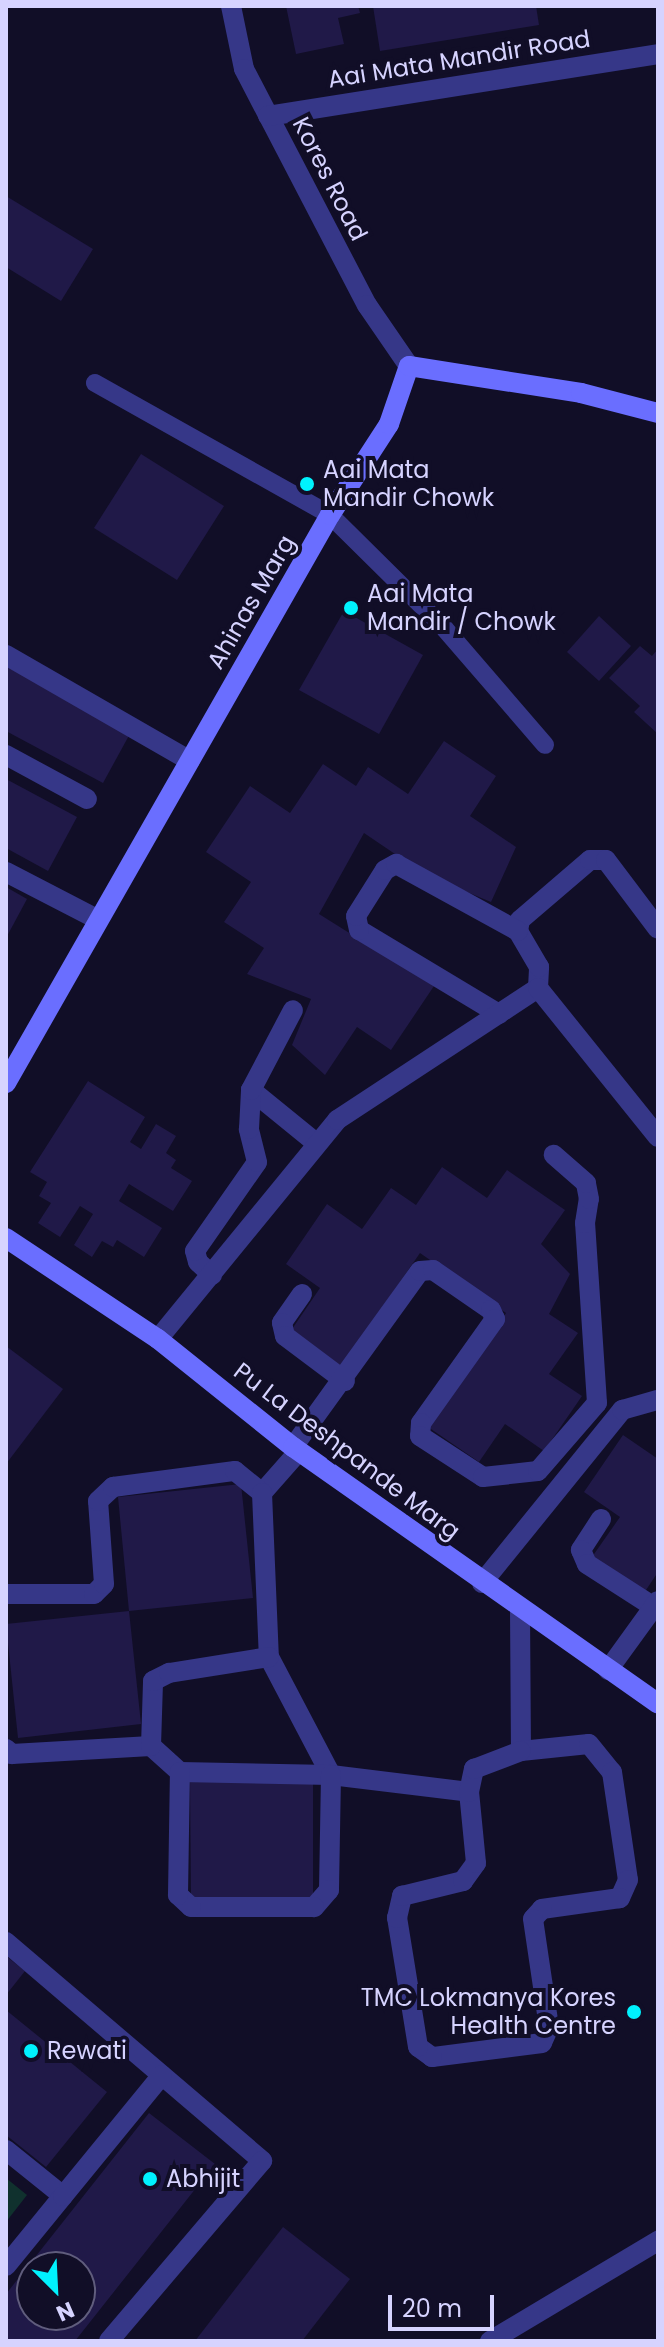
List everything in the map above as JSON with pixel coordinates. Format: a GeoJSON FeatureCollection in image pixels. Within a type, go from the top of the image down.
{"type":"FeatureCollection","features":[{"type":"Feature","properties":{"kind":"street","name":"Kores Road"},"geometry":{"type":"LineString","coordinates":[[231,6],[244,69],[367,305],[409,366]]}},
{"type":"Feature","properties":{"kind":"street","name":"Aai Mata Mandir Road"},"geometry":{"type":"LineString","coordinates":[[268,116],[658,54]]}},
{"type":"Feature","properties":{"kind":"street"},"geometry":{"type":"LineString","coordinates":[[409,366],[581,393],[658,413]]}},
{"type":"Feature","properties":{"kind":"street","name":"Ahinas Marg"},"geometry":{"type":"LineString","coordinates":[[9,1073],[330,515],[389,424],[409,366]]}},
{"type":"Feature","properties":{"kind":"street"},"geometry":{"type":"LineString","coordinates":[[6,655],[190,761]]}},
{"type":"Feature","properties":{"kind":"street"},"geometry":{"type":"LineString","coordinates":[[6,755],[87,799]]}},
{"type":"Feature","properties":{"kind":"street"},"geometry":{"type":"LineString","coordinates":[[518,931],[520,920],[590,860],[606,860],[658,929]]}},
{"type":"Feature","properties":{"kind":"street"},"geometry":{"type":"LineString","coordinates":[[499,1014],[359,930],[356,916],[385,870],[396,864],[518,931],[539,967],[538,988],[658,1137]]}},
{"type":"Feature","properties":{"kind":"street"},"geometry":{"type":"LineString","coordinates":[[6,872],[97,919]]}},
{"type":"Feature","properties":{"kind":"street"},"geometry":{"type":"LineString","coordinates":[[158,1339],[315,1142],[337,1120],[538,988]]}},
{"type":"Feature","properties":{"kind":"street"},"geometry":{"type":"LineString","coordinates":[[212,1275],[198,1262],[195,1251],[257,1162],[249,1129],[251,1090],[293,1010]]}},
{"type":"Feature","properties":{"kind":"street"},"geometry":{"type":"LineString","coordinates":[[251,1090],[315,1142]]}},
{"type":"Feature","properties":{"kind":"street"},"geometry":{"type":"LineString","coordinates":[[180,1772],[178,1895],[191,1907],[314,1907],[329,1890],[331,1775],[269,1657],[262,1493],[345,1381],[420,1271],[433,1270],[491,1310],[495,1319],[421,1423],[420,1436],[483,1477],[538,1471],[597,1403],[585,1223],[589,1199],[586,1183],[554,1155]]}},
{"type":"Feature","properties":{"kind":"street","name":"Pu La Deshpande Marg"},"geometry":{"type":"LineString","coordinates":[[6,1238],[158,1339],[296,1449],[520,1611],[658,1704]]}},
{"type":"Feature","properties":{"kind":"street"},"geometry":{"type":"LineString","coordinates":[[302,1294],[282,1323],[285,1336],[345,1381]]}},
{"type":"Feature","properties":{"kind":"street"},"geometry":{"type":"LineString","coordinates":[[482,1583],[622,1410],[658,1400]]}},
{"type":"Feature","properties":{"kind":"street"},"geometry":{"type":"LineString","coordinates":[[6,1594],[94,1594],[104,1584],[98,1501],[113,1487],[235,1471],[262,1493]]}},
{"type":"Feature","properties":{"kind":"street"},"geometry":{"type":"LineString","coordinates":[[601,1519],[581,1550],[587,1564],[656,1604],[608,1670]]}},
{"type":"Feature","properties":{"kind":"street"},"geometry":{"type":"LineString","coordinates":[[520,1611],[521,1751]]}},
{"type":"Feature","properties":{"kind":"street"},"geometry":{"type":"LineString","coordinates":[[151,1746],[153,1681],[169,1673],[269,1657]]}},
{"type":"Feature","properties":{"kind":"street"},"geometry":{"type":"LineString","coordinates":[[589,1744],[612,1772],[628,1880],[620,1898],[542,1909],[533,1919],[549,2027],[542,2043],[432,2057],[418,2047],[397,1918],[402,1896],[463,1881],[476,1863],[469,1792],[474,1769],[521,1751],[589,1744]]}},
{"type":"Feature","properties":{"kind":"street"},"geometry":{"type":"LineString","coordinates":[[6,1749],[12,1754],[151,1746],[180,1772],[331,1775],[469,1792]]}},
{"type":"Feature","properties":{"kind":"street"},"geometry":{"type":"LineString","coordinates":[[6,1942],[262,2161],[109,2341]]}},
{"type":"Feature","properties":{"kind":"street"},"geometry":{"type":"LineString","coordinates":[[6,2266],[162,2075]]}},
{"type":"Feature","properties":{"kind":"street"},"geometry":{"type":"LineString","coordinates":[[6,2150],[63,2196]]}},
{"type":"Feature","properties":{"kind":"street"},"geometry":{"type":"LineString","coordinates":[[490,2341],[658,2241]]}},
{"type":"Feature","properties":{"kind":"lane"},"geometry":{"type":"LineString","coordinates":[[95,383],[330,515],[445,629],[545,745]]}},
{"type":"Feature","properties":{"kind":"green space"},"geometry":{"type":"Polygon","coordinates":[[[6,2178],[27,2195],[6,2222],[6,2178]]]}},
{"type":"Feature","properties":{"kind":"building"},"geometry":{"type":"Polygon","coordinates":[[[286,6],[358,6],[360,13],[338,18],[344,44],[296,54],[286,6]]]}},
{"type":"Feature","properties":{"kind":"building"},"geometry":{"type":"Polygon","coordinates":[[[373,6],[536,6],[539,25],[380,51],[373,6]]]}},
{"type":"Feature","properties":{"kind":"building"},"geometry":{"type":"Polygon","coordinates":[[[6,196],[93,249],[61,301],[6,267],[6,196]]]}},
{"type":"Feature","properties":{"kind":"building"},"geometry":{"type":"Polygon","coordinates":[[[141,454],[224,506],[177,580],[94,528],[141,454]]]}},
{"type":"Feature","properties":{"kind":"building"},"geometry":{"type":"Polygon","coordinates":[[[344,611],[423,655],[379,734],[299,690],[344,611]]]}},
{"type":"Feature","properties":{"kind":"building"},"geometry":{"type":"Polygon","coordinates":[[[599,616],[631,646],[599,681],[567,652],[599,616]]]}},
{"type":"Feature","properties":{"kind":"building"},"geometry":{"type":"Polygon","coordinates":[[[640,646],[652,656],[658,649],[658,734],[634,712],[640,706],[609,678],[640,646]]]}},
{"type":"Feature","properties":{"kind":"building"},"geometry":{"type":"Polygon","coordinates":[[[6,662],[132,730],[103,783],[6,731],[6,662]]]}},
{"type":"Feature","properties":{"kind":"building"},"geometry":{"type":"Polygon","coordinates":[[[444,741],[496,776],[470,816],[516,847],[491,902],[426,875],[364,833],[319,914],[434,986],[391,1050],[357,1027],[325,1075],[292,1045],[311,999],[247,974],[264,948],[224,922],[251,882],[206,852],[250,786],[290,813],[323,764],[356,786],[368,767],[408,794],[444,741]]]}},
{"type":"Feature","properties":{"kind":"building"},"geometry":{"type":"Polygon","coordinates":[[[6,779],[77,817],[48,871],[6,848],[6,779]]]}},
{"type":"Feature","properties":{"kind":"building"},"geometry":{"type":"Polygon","coordinates":[[[6,887],[27,899],[6,938],[6,887]]]}},
{"type":"Feature","properties":{"kind":"building"},"geometry":{"type":"Polygon","coordinates":[[[88,1081],[145,1117],[130,1142],[141,1149],[156,1124],[176,1136],[166,1153],[176,1160],[171,1168],[192,1181],[173,1211],[129,1184],[119,1201],[162,1228],[144,1257],[117,1240],[113,1247],[102,1241],[92,1257],[74,1245],[93,1214],[80,1206],[60,1237],[38,1223],[51,1203],[39,1196],[47,1182],[30,1172],[88,1081]]]}},
{"type":"Feature","properties":{"kind":"building"},"geometry":{"type":"Polygon","coordinates":[[[442,1167],[487,1198],[507,1170],[565,1210],[541,1244],[570,1274],[549,1314],[578,1333],[549,1374],[582,1396],[544,1451],[505,1424],[479,1462],[428,1427],[506,1313],[420,1253],[341,1367],[290,1332],[320,1288],[286,1264],[327,1204],[362,1229],[391,1188],[416,1205],[442,1167]]]}},
{"type":"Feature","properties":{"kind":"building"},"geometry":{"type":"Polygon","coordinates":[[[6,1346],[63,1389],[6,1464],[6,1346]]]}},
{"type":"Feature","properties":{"kind":"building"},"geometry":{"type":"Polygon","coordinates":[[[623,1435],[658,1459],[658,1572],[644,1593],[592,1557],[620,1517],[584,1492],[623,1435]]]}},
{"type":"Feature","properties":{"kind":"building"},"geometry":{"type":"Polygon","coordinates":[[[241,1484],[253,1598],[129,1611],[118,1497],[241,1484]]]}},
{"type":"Feature","properties":{"kind":"building"},"geometry":{"type":"Polygon","coordinates":[[[129,1611],[141,1724],[18,1738],[6,1624],[129,1611]]]}},
{"type":"Feature","properties":{"kind":"building"},"geometry":{"type":"Polygon","coordinates":[[[313,1778],[313,1897],[191,1899],[190,1779],[313,1778]]]}},
{"type":"Feature","properties":{"kind":"building"},"geometry":{"type":"Polygon","coordinates":[[[6,1956],[25,1971],[6,1995],[6,1956]]]}},
{"type":"Feature","properties":{"kind":"building","name":"Rewati"},"geometry":{"type":"Polygon","coordinates":[[[6,2010],[107,2092],[46,2167],[6,2135],[6,2010]]]}},
{"type":"Feature","properties":{"kind":"building"},"geometry":{"type":"Polygon","coordinates":[[[149,2113],[215,2164],[96,2314],[96,2251],[40,2251],[149,2113]]]}},
{"type":"Feature","properties":{"kind":"building"},"geometry":{"type":"Polygon","coordinates":[[[283,2227],[350,2279],[302,2341],[195,2341],[283,2227]]]}},
{"type":"Feature","properties":{"kind":"building"},"geometry":{"type":"Polygon","coordinates":[[[16,2281],[16,2331],[83,2331],[75,2341],[6,2341],[6,2294],[16,2281]]]}},
{"type":"Feature","properties":{"kind":"place","name":"Aai Mata Mandir Chowk"},"geometry":{"type":"Point","coordinates":[307,484]}},
{"type":"Feature","properties":{"kind":"place","name":"Aai Mata Mandir / Chowk"},"geometry":{"type":"Point","coordinates":[351,608]}},
{"type":"Feature","properties":{"kind":"place","name":"TMC Lokmanya Kores Health Centre"},"geometry":{"type":"Point","coordinates":[634,2012]}},
{"type":"Feature","properties":{"kind":"place","name":"Rewati"},"geometry":{"type":"Point","coordinates":[31,2051]}},
{"type":"Feature","properties":{"kind":"place","name":"Abhijit"},"geometry":{"type":"Point","coordinates":[150,2179]}}]}
